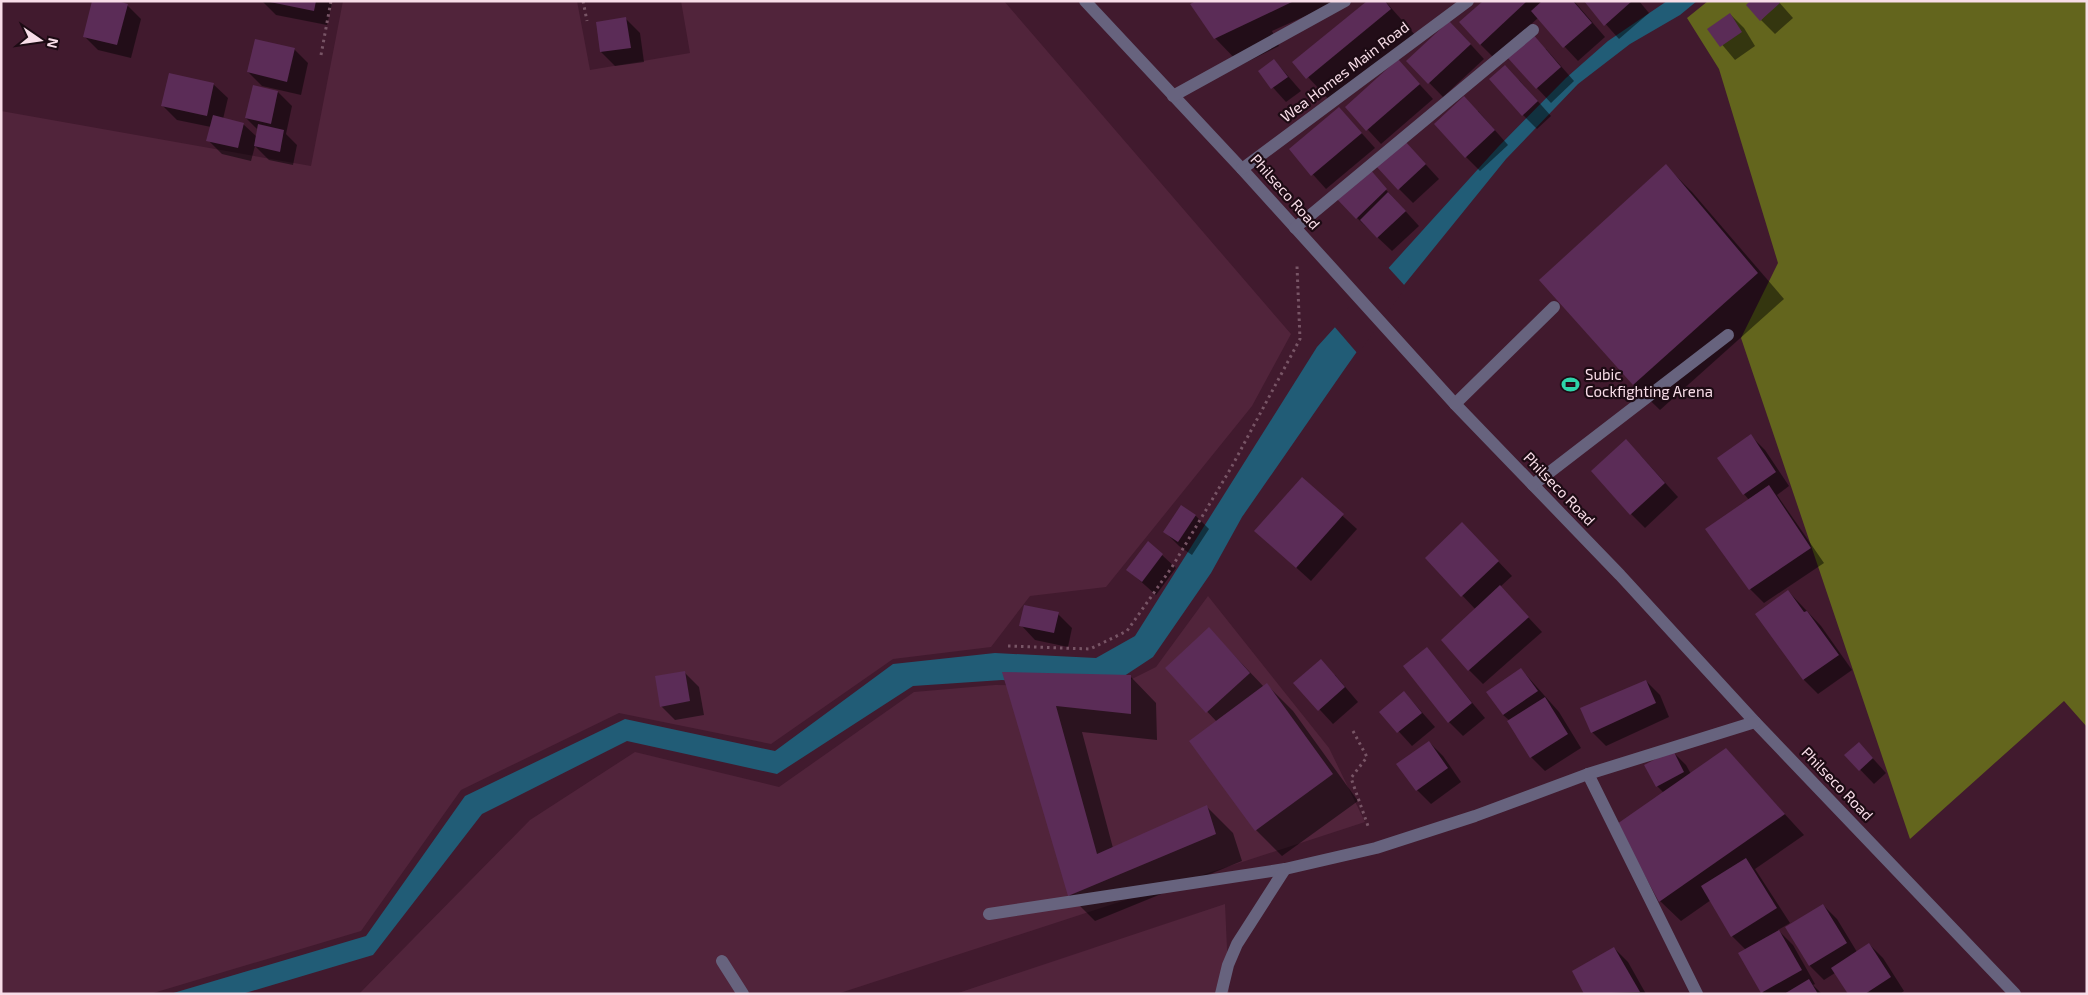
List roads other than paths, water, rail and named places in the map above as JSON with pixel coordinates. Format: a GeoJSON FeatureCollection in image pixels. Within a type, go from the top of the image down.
{"type":"FeatureCollection","features":[{"type":"Feature","properties":{"kind":"street","name":"Philseco Road"},"geometry":{"type":"LineString","coordinates":[[1085,1],[1426,369],[1455,404],[1620,575],[1755,722],[2015,994]]}},
{"type":"Feature","properties":{"kind":"street"},"geometry":{"type":"LineString","coordinates":[[1174,96],[1345,1]]}},
{"type":"Feature","properties":{"kind":"street","name":"Wea Homes Main Road"},"geometry":{"type":"LineString","coordinates":[[1242,169],[1468,1]]}},
{"type":"Feature","properties":{"kind":"street"},"geometry":{"type":"LineString","coordinates":[[1296,228],[1533,30]]}},
{"type":"Feature","properties":{"kind":"street"},"geometry":{"type":"LineString","coordinates":[[1455,404],[1554,307]]}},
{"type":"Feature","properties":{"kind":"street"},"geometry":{"type":"LineString","coordinates":[[1533,485],[1728,335]]}},
{"type":"Feature","properties":{"kind":"street"},"geometry":{"type":"LineString","coordinates":[[989,914],[1285,869],[1376,848],[1475,816],[1588,774],[1755,722]]}},
{"type":"Feature","properties":{"kind":"street"},"geometry":{"type":"LineString","coordinates":[[1588,774],[1697,994]]}},
{"type":"Feature","properties":{"kind":"street"},"geometry":{"type":"LineString","coordinates":[[1221,994],[1228,965],[1238,944],[1285,869]]}},
{"type":"Feature","properties":{"kind":"street"},"geometry":{"type":"LineString","coordinates":[[722,962],[742,994]]}},
{"type":"Feature","properties":{"kind":"water"},"geometry":{"type":"Polygon","coordinates":[[[1667,1],[1697,1],[1680,15],[1630,44],[1578,84],[1506,159],[1404,285],[1242,517],[1211,573],[1153,657],[1109,686],[1002,680],[913,686],[777,774],[627,741],[482,814],[373,955],[242,994],[170,994],[366,936],[465,796],[625,719],[775,751],[893,664],[995,653],[1096,658],[1135,636],[1317,347],[1498,147],[1566,78],[1608,41],[1667,1]]]}},
{"type":"Feature","properties":{"kind":"place","name":"Subic Cockfighting Arena"},"geometry":{"type":"Point","coordinates":[1571,384]}}]}
